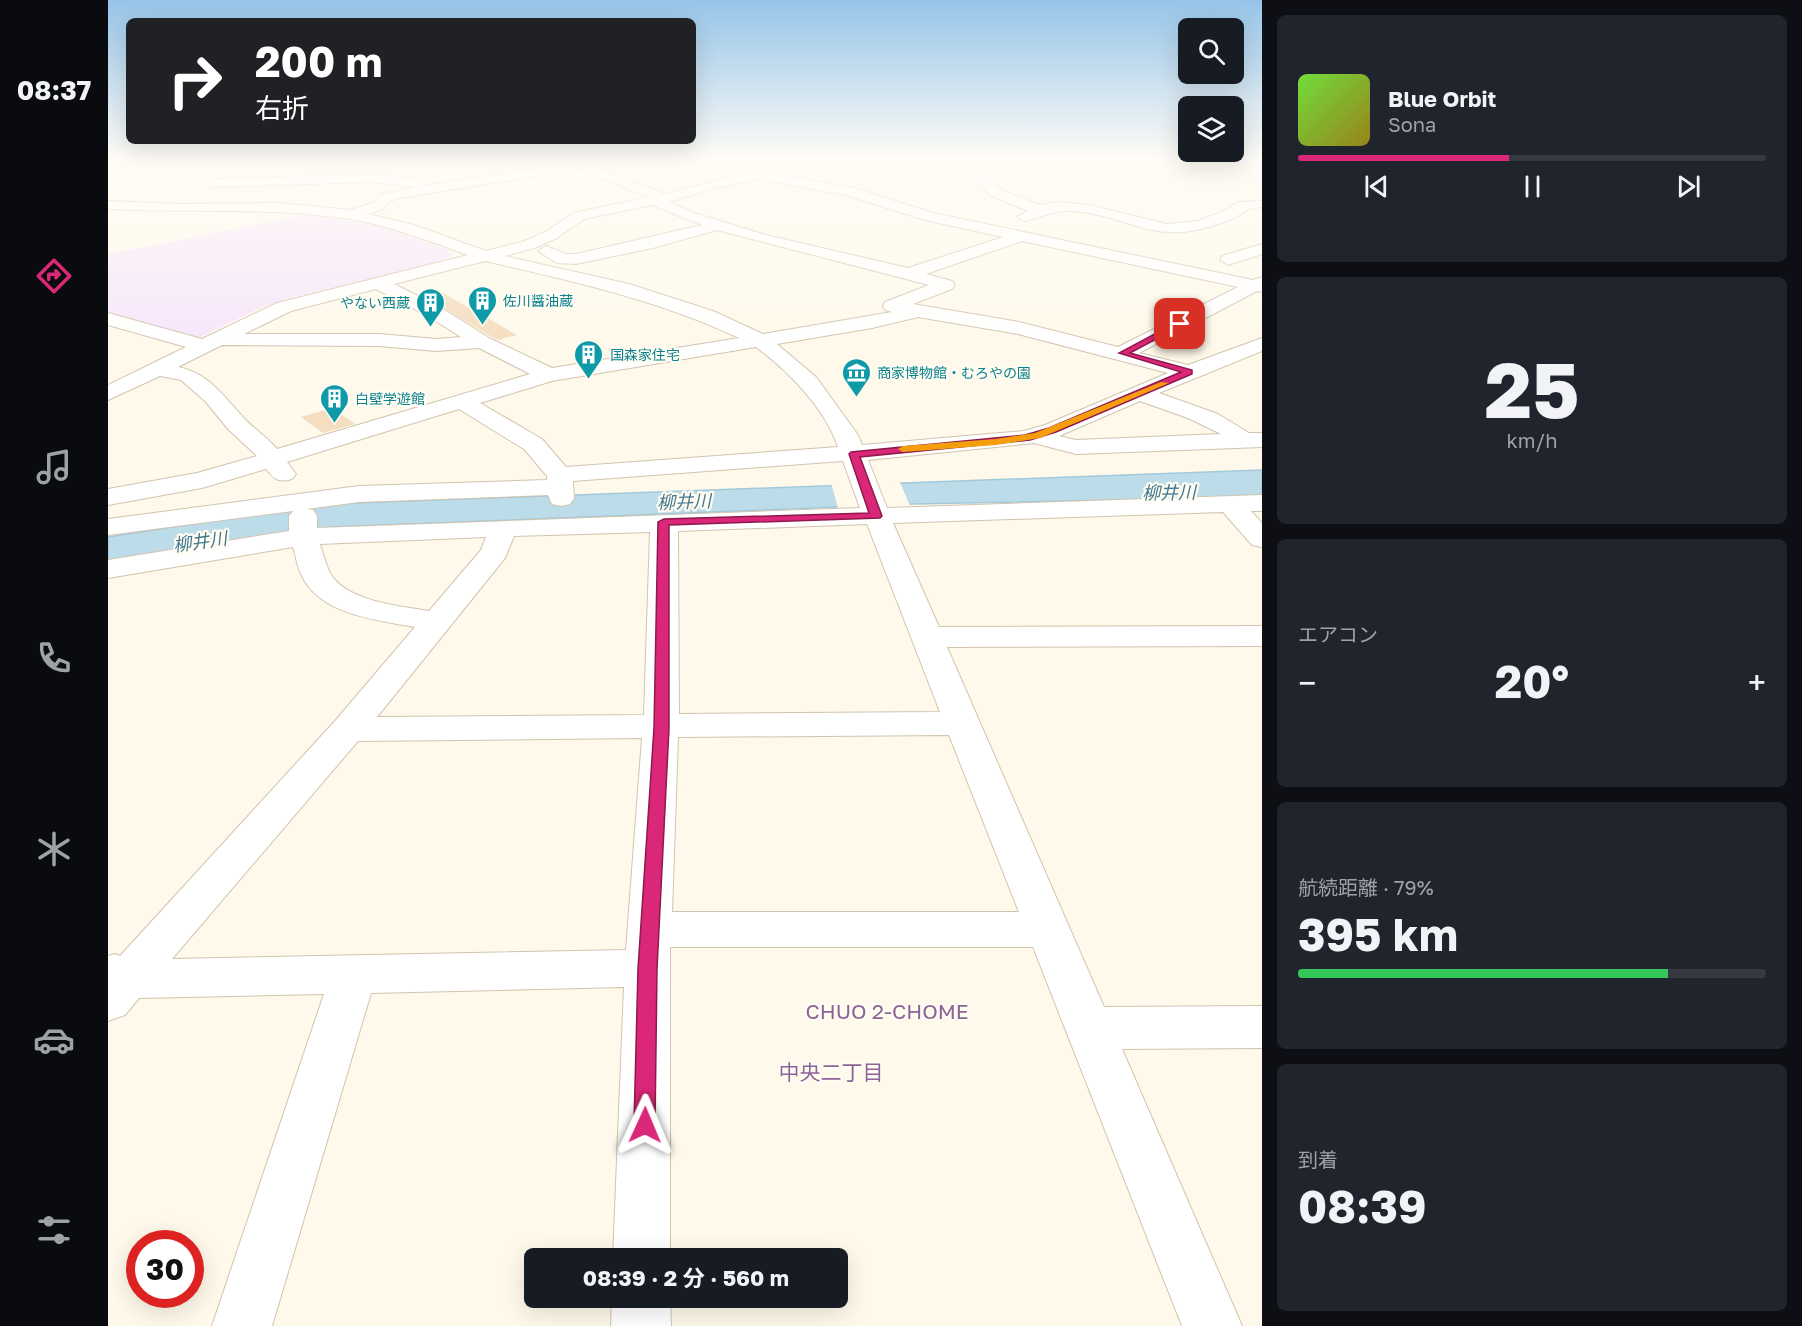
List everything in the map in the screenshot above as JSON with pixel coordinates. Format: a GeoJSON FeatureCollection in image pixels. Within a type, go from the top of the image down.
{"type":"FeatureCollection","features":[{"type":"Feature","properties":{"kind":"street"},"geometry":{"type":"LineString","coordinates":[[377,221],[409,228],[485,256],[598,282],[672,303],[758,339],[785,358],[808,382],[846,435],[1046,930],[1212,1326]]}},
{"type":"Feature","properties":{"kind":"street"},"geometry":{"type":"LineString","coordinates":[[571,221],[564,225],[528,232],[524,239],[563,258],[576,259],[653,243],[716,226]]}},
{"type":"Feature","properties":{"kind":"street"},"geometry":{"type":"LineString","coordinates":[[705,221],[716,226],[911,273],[946,285],[892,306],[997,324],[1123,353],[1189,372]]}},
{"type":"Feature","properties":{"kind":"street"},"geometry":{"type":"LineString","coordinates":[[951,221],[1260,284]]}},
{"type":"Feature","properties":{"kind":"street"},"geometry":{"type":"LineString","coordinates":[[988,229],[1013,221]]}},
{"type":"Feature","properties":{"kind":"street"},"geometry":{"type":"LineString","coordinates":[[1137,221],[1170,229],[1211,221]]}},
{"type":"Feature","properties":{"kind":"street"},"geometry":{"type":"LineString","coordinates":[[911,273],[1021,236]]}},
{"type":"Feature","properties":{"kind":"street"},"geometry":{"type":"LineString","coordinates":[[108,393],[284,307],[531,244]]}},
{"type":"Feature","properties":{"kind":"street"},"geometry":{"type":"LineString","coordinates":[[1228,260],[1262,249]]}},
{"type":"Feature","properties":{"kind":"street"},"geometry":{"type":"LineString","coordinates":[[378,283],[433,311],[482,342],[549,375]]}},
{"type":"Feature","properties":{"kind":"street"},"geometry":{"type":"LineString","coordinates":[[1123,353],[1260,284]]}},
{"type":"Feature","properties":{"kind":"street"},"geometry":{"type":"LineString","coordinates":[[108,496],[160,489],[202,480],[549,375],[872,322],[918,312]]}},
{"type":"Feature","properties":{"kind":"street"},"geometry":{"type":"LineString","coordinates":[[108,319],[211,343],[379,340],[436,345],[482,342]]}},
{"type":"Feature","properties":{"kind":"street"},"geometry":{"type":"LineString","coordinates":[[108,569],[303,535],[664,522],[866,488],[996,442],[1037,436],[1262,344]]}},
{"type":"Feature","properties":{"kind":"street"},"geometry":{"type":"LineString","coordinates":[[157,369],[188,375],[214,397],[236,424],[262,446],[303,502],[303,535],[316,575],[337,598],[388,613],[436,622]]}},
{"type":"Feature","properties":{"kind":"street"},"geometry":{"type":"LineString","coordinates":[[1142,394],[1208,418],[1230,429],[1256,449]]}},
{"type":"Feature","properties":{"kind":"street"},"geometry":{"type":"LineString","coordinates":[[461,401],[533,444],[561,485],[559,524]]}},
{"type":"Feature","properties":{"kind":"street"},"geometry":{"type":"LineString","coordinates":[[1037,436],[1065,446],[1076,447],[1256,449]]}},
{"type":"Feature","properties":{"kind":"street"},"geometry":{"type":"LineString","coordinates":[[108,527],[359,494],[561,485],[648,466],[866,488],[1230,504],[1262,503]]}},
{"type":"Feature","properties":{"kind":"street"},"geometry":{"type":"LineString","coordinates":[[1230,504],[1262,539]]}},
{"type":"Feature","properties":{"kind":"street"},"geometry":{"type":"LineString","coordinates":[[642,1248],[649,949],[661,728],[664,522]]}},
{"type":"Feature","properties":{"kind":"street"},"geometry":{"type":"LineString","coordinates":[[115,983],[348,729],[495,552],[503,528]]}},
{"type":"Feature","properties":{"kind":"street"},"geometry":{"type":"LineString","coordinates":[[926,637],[1262,636]]}},
{"type":"Feature","properties":{"kind":"street"},"geometry":{"type":"LineString","coordinates":[[348,729],[661,728],[962,723]]}},
{"type":"Feature","properties":{"kind":"street"},"geometry":{"type":"LineString","coordinates":[[115,983],[354,974],[649,949],[1046,930]]}},
{"type":"Feature","properties":{"kind":"street"},"geometry":{"type":"LineString","coordinates":[[242,1326],[354,974]]}},
{"type":"Feature","properties":{"kind":"street"},"geometry":{"type":"LineString","coordinates":[[1087,1029],[1262,1027]]}},
{"type":"Feature","properties":{"kind":"street"},"geometry":{"type":"LineString","coordinates":[[641,1326],[642,1308]]}},
{"type":"Feature","properties":{"kind":"shaded area"},"geometry":{"type":"Polygon","coordinates":[[[275,221],[348,221],[388,228],[449,251],[452,255],[439,262],[289,298],[262,307],[194,340],[108,315],[108,254],[275,221]]]}},
{"type":"Feature","properties":{"kind":"water","name":"柳井川"},"geometry":{"type":"Polygon","coordinates":[[[1262,470],[1262,497],[914,504],[333,527],[108,562],[108,537],[326,504],[1262,470]]]}},
{"type":"Feature","properties":{"kind":"pier"},"geometry":{"type":"Polygon","coordinates":[[[899,480],[910,506],[838,508],[831,483],[899,480]]]}},
{"type":"Feature","properties":{"kind":"building"},"geometry":{"type":"Polygon","coordinates":[[[436,289],[517,335],[498,340],[490,336],[430,300],[436,289]]]}},
{"type":"Feature","properties":{"kind":"building","name":"白壁学遊館"},"geometry":{"type":"Polygon","coordinates":[[[329,409],[335,410],[355,424],[323,433],[301,417],[329,409]]]}},
{"type":"Feature","properties":{"kind":"slow traffic"},"geometry":{"type":"LineString","coordinates":[[903,449],[996,442],[1037,436],[1164,383]]}},
{"type":"Feature","properties":{"kind":"place","name":"佐川醤油蔵"},"geometry":{"type":"Point","coordinates":[482,326]}},
{"type":"Feature","properties":{"kind":"place","name":"やない西蔵"},"geometry":{"type":"Point","coordinates":[431,328]}},
{"type":"Feature","properties":{"kind":"place","name":"国森家住宅"},"geometry":{"type":"Point","coordinates":[589,380]}},
{"type":"Feature","properties":{"kind":"place","name":"商家博物館・むろやの園"},"geometry":{"type":"Point","coordinates":[856,398]}},
{"type":"Feature","properties":{"kind":"place","name":"白壁学遊館"},"geometry":{"type":"Point","coordinates":[334,424]}},
{"type":"Feature","properties":{"kind":"district","name":"CHUO 2-CHOME"},"geometry":{"type":"Point","coordinates":[887,1011]}},
{"type":"Feature","properties":{"kind":"district","name":"中央二丁目"},"geometry":{"type":"Point","coordinates":[831,1072]}},
{"type":"Feature","properties":{"kind":"route"},"geometry":{"type":"LineString","coordinates":[[645,1125],[647,969],[661,728],[664,522],[876,516],[854,454],[996,442],[1037,436],[1053,430],[1189,372],[1123,353],[1180,324]]}}]}
